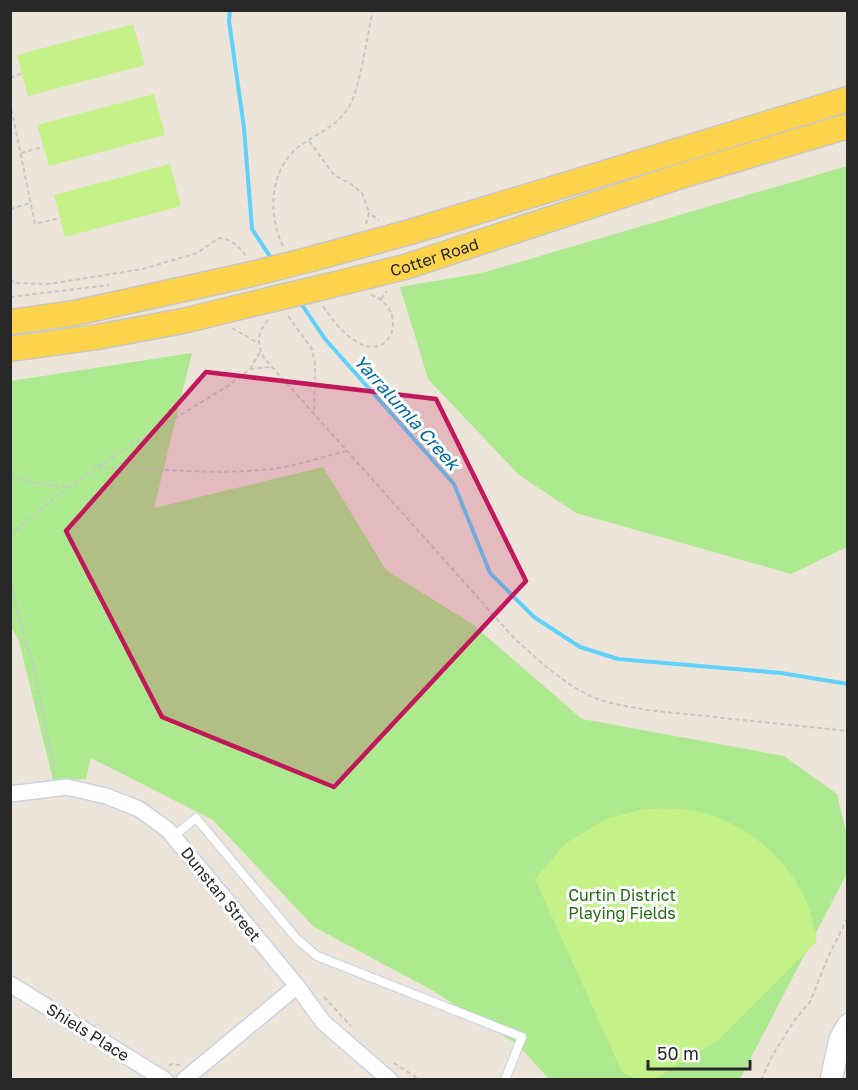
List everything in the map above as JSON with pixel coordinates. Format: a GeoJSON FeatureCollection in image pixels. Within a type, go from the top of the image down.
{"type":"FeatureCollection","features":[{"type":"Feature","properties":{"kind":"main road","name":"Cotter Road"},"geometry":{"type":"LineString","coordinates":[[10,322],[75,313],[315,258],[410,232],[848,99]]}},
{"type":"Feature","properties":{"kind":"main road","name":"Cotter Road"},"geometry":{"type":"LineString","coordinates":[[10,349],[271,308],[332,285],[405,267],[674,178],[848,126]]}},
{"type":"Feature","properties":{"kind":"main road"},"geometry":{"type":"LineString","coordinates":[[832,1076],[840,1039],[848,1025]]}},
{"type":"Feature","properties":{"kind":"main road"},"geometry":{"type":"LineString","coordinates":[[832,1076],[848,1053]]}},
{"type":"Feature","properties":{"kind":"street","name":"Dunstan Street"},"geometry":{"type":"LineString","coordinates":[[10,794],[68,787],[106,796],[139,808],[174,836],[297,986],[323,1023],[390,1080]]}},
{"type":"Feature","properties":{"kind":"street","name":"Shiels Place"},"geometry":{"type":"LineString","coordinates":[[10,984],[165,1080]]}},
{"type":"Feature","properties":{"kind":"street"},"geometry":{"type":"LineString","coordinates":[[184,1080],[297,986]]}},
{"type":"Feature","properties":{"kind":"lane"},"geometry":{"type":"LineString","coordinates":[[174,836],[196,818],[297,939],[317,956],[522,1037],[505,1080]]}},
{"type":"Feature","properties":{"kind":"path"},"geometry":{"type":"LineString","coordinates":[[278,235],[273,206],[277,180],[290,156],[298,148],[336,123],[351,104],[373,10]]}},
{"type":"Feature","properties":{"kind":"path"},"geometry":{"type":"LineString","coordinates":[[10,78],[22,73]]}},
{"type":"Feature","properties":{"kind":"path"},"geometry":{"type":"LineString","coordinates":[[10,102],[35,224],[60,218]]}},
{"type":"Feature","properties":{"kind":"path"},"geometry":{"type":"LineString","coordinates":[[309,141],[334,175],[362,193],[369,213]]}},
{"type":"Feature","properties":{"kind":"path"},"geometry":{"type":"LineString","coordinates":[[21,153],[43,147]]}},
{"type":"Feature","properties":{"kind":"path"},"geometry":{"type":"LineString","coordinates":[[10,209],[30,202]]}},
{"type":"Feature","properties":{"kind":"path"},"geometry":{"type":"LineString","coordinates":[[10,279],[19,284],[48,284],[142,269],[197,253],[215,240]]}},
{"type":"Feature","properties":{"kind":"path"},"geometry":{"type":"LineString","coordinates":[[10,297],[111,285]]}},
{"type":"Feature","properties":{"kind":"path"},"geometry":{"type":"LineString","coordinates":[[328,313],[344,333],[356,342],[367,346],[382,345],[392,333],[392,315],[381,299],[369,295]]}},
{"type":"Feature","properties":{"kind":"path"},"geometry":{"type":"LineString","coordinates":[[271,308],[258,339],[260,352],[271,367],[513,637],[541,663],[589,695],[616,704],[647,710],[848,731]]}},
{"type":"Feature","properties":{"kind":"path"},"geometry":{"type":"LineString","coordinates":[[312,350],[315,372],[314,415]]}},
{"type":"Feature","properties":{"kind":"path"},"geometry":{"type":"LineString","coordinates":[[10,536],[95,468],[229,385],[250,369],[260,352]]}},
{"type":"Feature","properties":{"kind":"path"},"geometry":{"type":"LineString","coordinates":[[250,369],[271,367]]}},
{"type":"Feature","properties":{"kind":"path"},"geometry":{"type":"LineString","coordinates":[[95,468],[214,471],[271,469],[346,451]]}},
{"type":"Feature","properties":{"kind":"path"},"geometry":{"type":"LineString","coordinates":[[10,477],[72,487]]}},
{"type":"Feature","properties":{"kind":"path"},"geometry":{"type":"LineString","coordinates":[[10,581],[33,663],[59,788]]}},
{"type":"Feature","properties":{"kind":"path"},"geometry":{"type":"LineString","coordinates":[[761,1080],[777,1047],[810,1002],[828,957],[848,917]]}},
{"type":"Feature","properties":{"kind":"highlighted area"},"geometry":{"type":"Polygon","coordinates":[[[206,372],[436,399],[526,581],[334,787],[162,717],[66,531],[206,372]]]}},
{"type":"Feature","properties":{"kind":"green space"},"geometry":{"type":"Polygon","coordinates":[[[133,24],[145,65],[28,96],[17,55],[133,24]]]}},
{"type":"Feature","properties":{"kind":"green space"},"geometry":{"type":"Polygon","coordinates":[[[154,94],[165,135],[49,166],[37,125],[154,94]]]}},
{"type":"Feature","properties":{"kind":"green space"},"geometry":{"type":"Polygon","coordinates":[[[170,164],[181,206],[65,237],[54,195],[170,164]]]}},
{"type":"Feature","properties":{"kind":"green space"},"geometry":{"type":"Polygon","coordinates":[[[847,166],[847,547],[791,574],[576,513],[519,475],[428,379],[400,287],[482,273],[847,166]]]}},
{"type":"Feature","properties":{"kind":"green space","name":"Curtin District Playing Fields"},"geometry":{"type":"Polygon","coordinates":[[[192,353],[154,508],[323,467],[386,570],[472,624],[582,719],[784,756],[837,794],[847,835],[847,873],[740,1079],[549,1079],[518,1045],[430,989],[314,927],[213,820],[91,758],[86,779],[53,780],[19,641],[11,627],[11,381],[192,353]]]}},
{"type":"Feature","properties":{"kind":"green space"},"geometry":{"type":"Polygon","coordinates":[[[643,809],[700,812],[719,818],[755,838],[771,851],[797,883],[808,906],[817,941],[717,1041],[654,1079],[634,1078],[622,1072],[535,879],[566,843],[606,819],[643,809]]]}},
{"type":"Feature","properties":{"kind":"waterway","name":"Yarralumla Creek"},"geometry":{"type":"LineString","coordinates":[[230,10],[229,21],[244,128],[252,229],[273,261]]}},
{"type":"Feature","properties":{"kind":"waterway","name":"Yarralumla Creek"},"geometry":{"type":"LineString","coordinates":[[300,302],[325,339],[454,484],[490,573],[534,617],[580,647],[618,659],[781,673],[848,684]]}}]}
